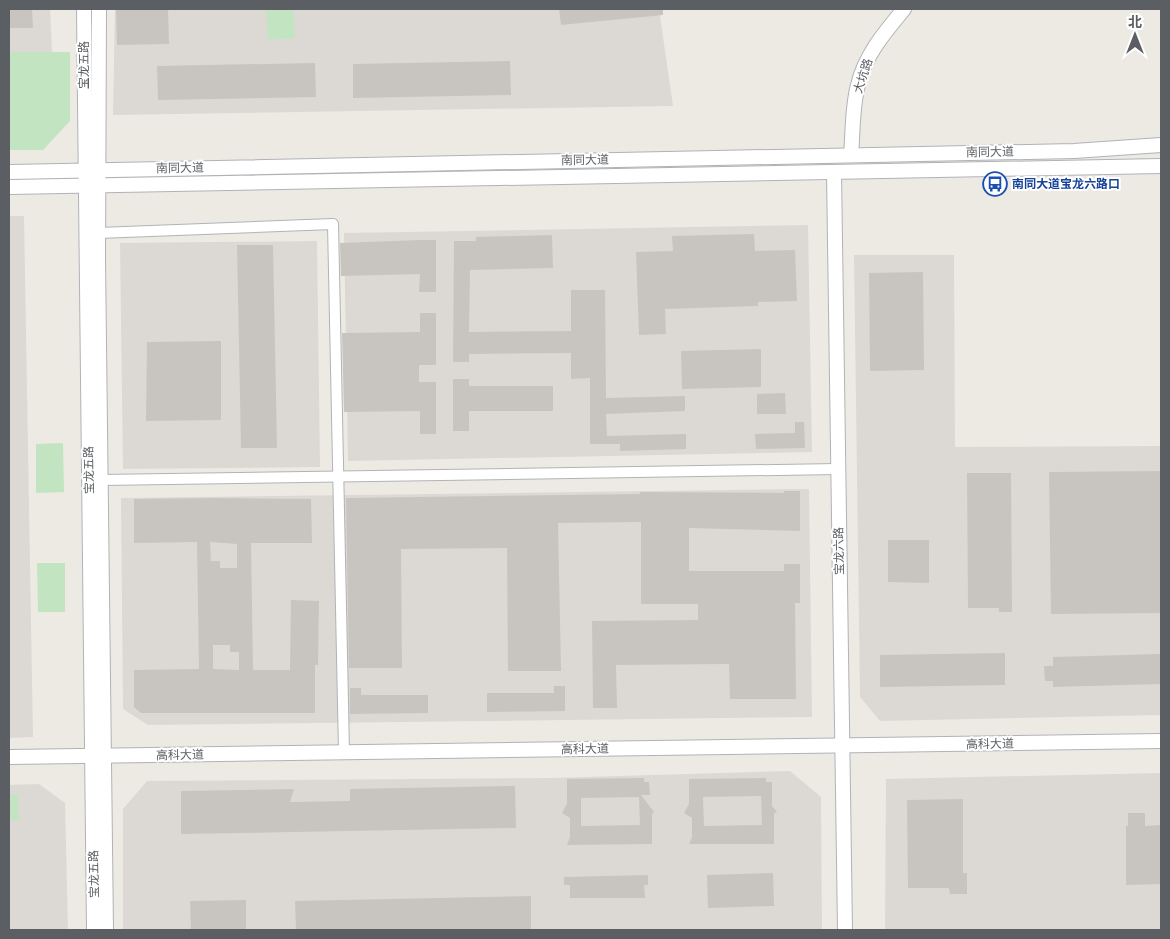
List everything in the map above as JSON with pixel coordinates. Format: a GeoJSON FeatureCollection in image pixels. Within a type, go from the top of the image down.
{"type":"FeatureCollection","features":[{"type":"Feature","properties":{"kind":"street","name":"宝龙五路"},"geometry":{"type":"LineString","coordinates":[[84,9],[92,186],[98,756],[106,930]]}},
{"type":"Feature","properties":{"kind":"street","name":"宝龙五路"},"geometry":{"type":"LineString","coordinates":[[91,171],[99,9]]}},
{"type":"Feature","properties":{"kind":"street","name":"大坑路"},"geometry":{"type":"LineString","coordinates":[[851,155],[858,85],[866,61],[879,39],[904,9]]}},
{"type":"Feature","properties":{"kind":"street","name":"南同大道"},"geometry":{"type":"LineString","coordinates":[[9,172],[1074,151],[1161,145]]}},
{"type":"Feature","properties":{"kind":"street","name":"南同大道"},"geometry":{"type":"LineString","coordinates":[[9,187],[1161,166]]}},
{"type":"Feature","properties":{"kind":"street","name":"宝龙六路"},"geometry":{"type":"LineString","coordinates":[[834,172],[845,930]]}},
{"type":"Feature","properties":{"kind":"street","name":"宝龙五路"},"geometry":{"type":"LineString","coordinates":[[92,186],[98,233],[101,480],[94,930]]}},
{"type":"Feature","properties":{"kind":"street"},"geometry":{"type":"LineString","coordinates":[[98,233],[333,224],[344,751]]}},
{"type":"Feature","properties":{"kind":"street"},"geometry":{"type":"LineString","coordinates":[[101,480],[337,478],[838,469]]}},
{"type":"Feature","properties":{"kind":"street","name":"高科大道"},"geometry":{"type":"LineString","coordinates":[[9,757],[1161,741]]}},
{"type":"Feature","properties":{"kind":"shaded area"},"geometry":{"type":"Polygon","coordinates":[[[9,9],[50,9],[52,52],[9,52],[9,9]]]}},
{"type":"Feature","properties":{"kind":"shaded area"},"geometry":{"type":"Polygon","coordinates":[[[115,9],[659,9],[673,106],[113,115],[115,9]]]}},
{"type":"Feature","properties":{"kind":"shaded area"},"geometry":{"type":"Polygon","coordinates":[[[9,216],[24,216],[33,737],[9,738],[9,216]]]}},
{"type":"Feature","properties":{"kind":"shaded area"},"geometry":{"type":"Polygon","coordinates":[[[808,225],[812,452],[348,461],[344,233],[808,225]]]}},
{"type":"Feature","properties":{"kind":"shaded area"},"geometry":{"type":"Polygon","coordinates":[[[317,241],[320,467],[123,469],[120,243],[317,241]]]}},
{"type":"Feature","properties":{"kind":"shaded area"},"geometry":{"type":"Polygon","coordinates":[[[854,255],[954,255],[955,447],[1161,446],[1161,715],[880,721],[860,697],[854,255]]]}},
{"type":"Feature","properties":{"kind":"shaded area"},"geometry":{"type":"Polygon","coordinates":[[[809,489],[812,717],[148,725],[123,709],[121,498],[809,489]]]}},
{"type":"Feature","properties":{"kind":"shaded area"},"geometry":{"type":"Polygon","coordinates":[[[790,771],[821,797],[822,930],[123,930],[123,809],[147,781],[550,778],[790,771]]]}},
{"type":"Feature","properties":{"kind":"shaded area"},"geometry":{"type":"Polygon","coordinates":[[[1161,773],[1161,930],[885,930],[886,779],[1161,773]]]}},
{"type":"Feature","properties":{"kind":"shaded area"},"geometry":{"type":"Polygon","coordinates":[[[39,784],[65,803],[68,930],[9,930],[9,785],[39,784]]]}},
{"type":"Feature","properties":{"kind":"green space"},"geometry":{"type":"Polygon","coordinates":[[[266,9],[293,9],[295,38],[268,40],[266,9]]]}},
{"type":"Feature","properties":{"kind":"green space"},"geometry":{"type":"Polygon","coordinates":[[[9,52],[70,52],[70,121],[43,150],[9,150],[9,52]]]}},
{"type":"Feature","properties":{"kind":"green space"},"geometry":{"type":"Polygon","coordinates":[[[63,443],[64,492],[36,493],[36,444],[63,443]]]}},
{"type":"Feature","properties":{"kind":"green space"},"geometry":{"type":"Polygon","coordinates":[[[37,563],[65,563],[65,612],[38,612],[37,563]]]}},
{"type":"Feature","properties":{"kind":"green space"},"geometry":{"type":"Polygon","coordinates":[[[18,794],[19,820],[9,820],[9,795],[18,794]]]}},
{"type":"Feature","properties":{"kind":"building"},"geometry":{"type":"Polygon","coordinates":[[[9,9],[32,9],[33,28],[9,28],[9,9]]]}},
{"type":"Feature","properties":{"kind":"building"},"geometry":{"type":"Polygon","coordinates":[[[116,9],[168,9],[169,44],[117,45],[116,9]]]}},
{"type":"Feature","properties":{"kind":"building"},"geometry":{"type":"Polygon","coordinates":[[[559,9],[663,9],[663,15],[561,25],[559,9]]]}},
{"type":"Feature","properties":{"kind":"building"},"geometry":{"type":"Polygon","coordinates":[[[510,61],[511,95],[353,98],[353,64],[510,61]]]}},
{"type":"Feature","properties":{"kind":"building"},"geometry":{"type":"Polygon","coordinates":[[[315,63],[316,97],[158,100],[157,66],[315,63]]]}},
{"type":"Feature","properties":{"kind":"building"},"geometry":{"type":"Polygon","coordinates":[[[754,234],[755,251],[795,250],[797,301],[758,302],[758,306],[665,309],[666,334],[639,335],[636,252],[673,251],[672,236],[754,234]]]}},
{"type":"Feature","properties":{"kind":"building"},"geometry":{"type":"Polygon","coordinates":[[[552,235],[553,268],[470,270],[469,332],[571,331],[571,290],[605,290],[606,398],[685,396],[685,411],[606,414],[607,436],[686,434],[686,449],[620,451],[620,444],[590,444],[590,378],[571,379],[571,353],[469,354],[469,362],[453,362],[454,241],[476,241],[476,237],[552,235]]]}},
{"type":"Feature","properties":{"kind":"building"},"geometry":{"type":"Polygon","coordinates":[[[436,240],[436,292],[419,292],[420,274],[341,276],[340,243],[436,240]]]}},
{"type":"Feature","properties":{"kind":"building"},"geometry":{"type":"Polygon","coordinates":[[[237,245],[273,245],[277,448],[241,448],[237,245]]]}},
{"type":"Feature","properties":{"kind":"building"},"geometry":{"type":"Polygon","coordinates":[[[923,272],[924,370],[870,371],[869,273],[923,272]]]}},
{"type":"Feature","properties":{"kind":"building"},"geometry":{"type":"Polygon","coordinates":[[[420,313],[436,313],[436,365],[419,365],[419,382],[436,382],[436,434],[420,434],[420,411],[344,412],[342,333],[420,332],[420,313]]]}},
{"type":"Feature","properties":{"kind":"building"},"geometry":{"type":"Polygon","coordinates":[[[221,341],[221,420],[146,421],[147,342],[221,341]]]}},
{"type":"Feature","properties":{"kind":"building"},"geometry":{"type":"Polygon","coordinates":[[[761,349],[761,387],[682,389],[681,351],[761,349]]]}},
{"type":"Feature","properties":{"kind":"building"},"geometry":{"type":"Polygon","coordinates":[[[453,379],[469,379],[469,386],[553,386],[553,411],[469,411],[469,431],[453,431],[453,379]]]}},
{"type":"Feature","properties":{"kind":"building"},"geometry":{"type":"Polygon","coordinates":[[[785,393],[786,414],[757,414],[757,394],[785,393]]]}},
{"type":"Feature","properties":{"kind":"building"},"geometry":{"type":"Polygon","coordinates":[[[795,422],[804,422],[805,448],[756,449],[755,434],[795,433],[795,422]]]}},
{"type":"Feature","properties":{"kind":"building"},"geometry":{"type":"Polygon","coordinates":[[[1161,471],[1161,613],[1051,614],[1049,472],[1161,471]]]}},
{"type":"Feature","properties":{"kind":"building"},"geometry":{"type":"Polygon","coordinates":[[[967,473],[1011,473],[1012,612],[999,612],[999,608],[968,608],[967,473]]]}},
{"type":"Feature","properties":{"kind":"building"},"geometry":{"type":"Polygon","coordinates":[[[784,491],[800,491],[800,531],[689,528],[689,571],[784,571],[784,564],[800,564],[800,603],[795,603],[796,699],[730,699],[729,664],[616,665],[617,708],[593,708],[592,621],[698,620],[698,604],[641,604],[641,522],[558,523],[561,671],[508,671],[507,548],[401,549],[402,668],[349,668],[346,498],[640,494],[640,492],[784,493],[784,491]]]}},
{"type":"Feature","properties":{"kind":"building"},"geometry":{"type":"Polygon","coordinates":[[[134,499],[311,499],[312,543],[251,543],[253,670],[290,670],[291,600],[319,601],[318,665],[315,665],[315,713],[141,713],[134,707],[134,670],[199,669],[197,542],[134,543],[134,499]],[[210,542],[211,561],[220,561],[220,568],[237,568],[237,544],[210,542]],[[213,645],[213,669],[239,670],[239,652],[230,652],[230,645],[213,645]]]}},
{"type":"Feature","properties":{"kind":"building"},"geometry":{"type":"Polygon","coordinates":[[[888,540],[929,540],[929,583],[888,582],[888,540]]]}},
{"type":"Feature","properties":{"kind":"building"},"geometry":{"type":"Polygon","coordinates":[[[1005,653],[1005,685],[880,687],[880,655],[1005,653]]]}},
{"type":"Feature","properties":{"kind":"building"},"geometry":{"type":"Polygon","coordinates":[[[1161,654],[1161,684],[1053,687],[1053,681],[1045,681],[1044,666],[1053,666],[1053,657],[1161,654]]]}},
{"type":"Feature","properties":{"kind":"building"},"geometry":{"type":"Polygon","coordinates":[[[554,686],[565,686],[565,711],[487,712],[487,693],[554,693],[554,686]]]}},
{"type":"Feature","properties":{"kind":"building"},"geometry":{"type":"Polygon","coordinates":[[[350,688],[361,688],[361,695],[428,695],[428,713],[350,714],[350,688]]]}},
{"type":"Feature","properties":{"kind":"building"},"geometry":{"type":"Polygon","coordinates":[[[644,778],[644,782],[649,782],[650,795],[641,795],[654,812],[652,814],[652,844],[567,845],[570,837],[570,818],[562,813],[567,804],[567,779],[644,778]],[[639,797],[581,798],[581,826],[640,825],[639,797]]]}},
{"type":"Feature","properties":{"kind":"building"},"geometry":{"type":"Polygon","coordinates":[[[766,778],[766,782],[772,782],[772,806],[777,812],[774,813],[774,844],[689,844],[692,837],[692,818],[684,813],[689,804],[689,779],[766,778]],[[761,796],[703,797],[704,826],[762,825],[761,796]]]}},
{"type":"Feature","properties":{"kind":"building"},"geometry":{"type":"Polygon","coordinates":[[[515,786],[516,828],[181,834],[181,791],[294,789],[290,802],[350,801],[350,789],[515,786]]]}},
{"type":"Feature","properties":{"kind":"building"},"geometry":{"type":"Polygon","coordinates":[[[963,799],[963,873],[967,873],[967,894],[950,894],[949,888],[908,888],[907,800],[963,799]]]}},
{"type":"Feature","properties":{"kind":"building"},"geometry":{"type":"Polygon","coordinates":[[[1128,813],[1145,813],[1145,826],[1161,825],[1161,884],[1126,885],[1126,826],[1128,826],[1128,813]]]}},
{"type":"Feature","properties":{"kind":"building"},"geometry":{"type":"Polygon","coordinates":[[[773,873],[774,906],[708,908],[707,875],[773,873]]]}},
{"type":"Feature","properties":{"kind":"building"},"geometry":{"type":"Polygon","coordinates":[[[648,875],[648,885],[644,885],[645,898],[570,898],[570,885],[564,885],[564,877],[648,875]]]}},
{"type":"Feature","properties":{"kind":"building"},"geometry":{"type":"Polygon","coordinates":[[[531,896],[531,930],[296,930],[295,901],[531,896]]]}},
{"type":"Feature","properties":{"kind":"building"},"geometry":{"type":"Polygon","coordinates":[[[246,900],[246,930],[191,930],[190,901],[246,900]]]}},
{"type":"Feature","properties":{"kind":"place","name":"南同大道宝龙六路口"},"geometry":{"type":"Point","coordinates":[995,184]}}]}
